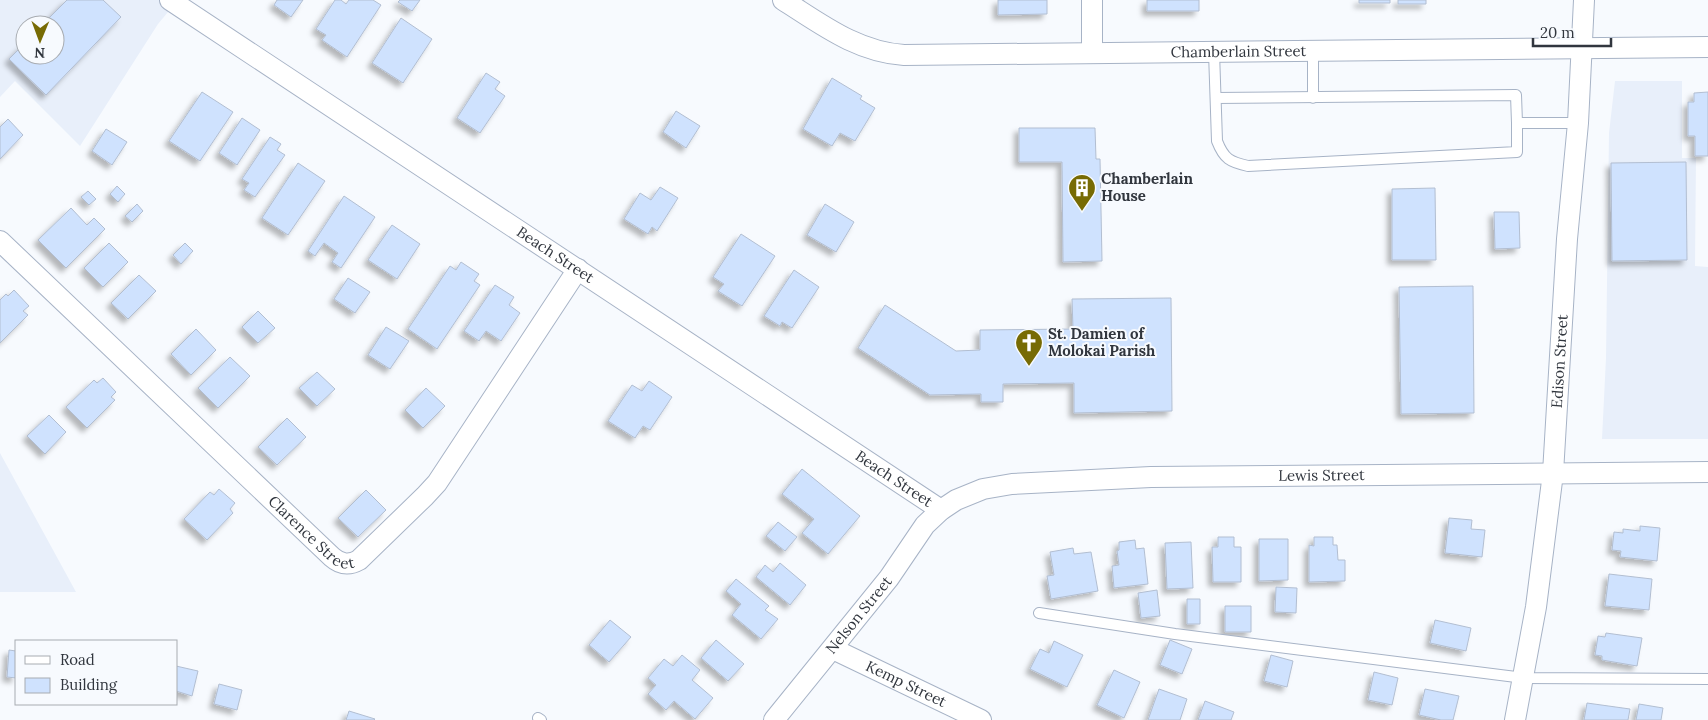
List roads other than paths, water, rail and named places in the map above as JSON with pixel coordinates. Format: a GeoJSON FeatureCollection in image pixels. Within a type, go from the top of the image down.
{"type":"FeatureCollection","features":[{"type":"Feature","properties":{"kind":"street","name":"Beach Street"},"geometry":{"type":"LineString","coordinates":[[170,0],[941,510]]}},
{"type":"Feature","properties":{"kind":"street","name":"Chamberlain Street"},"geometry":{"type":"LineString","coordinates":[[783,0],[864,47],[885,53],[912,55],[1708,47]]}},
{"type":"Feature","properties":{"kind":"street"},"geometry":{"type":"LineString","coordinates":[[1092,0],[1092,53]]}},
{"type":"Feature","properties":{"kind":"street","name":"Edison Street"},"geometry":{"type":"LineString","coordinates":[[1515,720],[1542,570],[1553,473],[1567,239],[1578,123],[1584,0]]}},
{"type":"Feature","properties":{"kind":"street","name":"Clarence Street"},"geometry":{"type":"LineString","coordinates":[[0,242],[332,557],[343,563],[360,560],[431,490],[578,269]]}},
{"type":"Feature","properties":{"kind":"street","name":"Lewis Street"},"geometry":{"type":"LineString","coordinates":[[941,510],[965,496],[992,486],[1058,481],[1169,477],[1708,472]]}},
{"type":"Feature","properties":{"kind":"street","name":"Nelson Street"},"geometry":{"type":"LineString","coordinates":[[774,720],[889,578],[918,533],[941,510]]}},
{"type":"Feature","properties":{"kind":"street","name":"Kemp Street"},"geometry":{"type":"LineString","coordinates":[[832,649],[981,720]]}},
{"type":"Feature","properties":{"kind":"lane"},"geometry":{"type":"LineString","coordinates":[[1313,51],[1313,98]]}},
{"type":"Feature","properties":{"kind":"lane"},"geometry":{"type":"LineString","coordinates":[[1214,52],[1216,98],[1218,141],[1223,155],[1234,163],[1248,166],[1517,152],[1516,96],[1216,98]]}},
{"type":"Feature","properties":{"kind":"lane"},"geometry":{"type":"LineString","coordinates":[[1516,123],[1578,123]]}},
{"type":"Feature","properties":{"kind":"lane"},"geometry":{"type":"LineString","coordinates":[[1039,613],[1175,634],[1524,678],[1708,679]]}},
{"type":"Feature","properties":{"kind":"place","name":"Chamberlain House"},"geometry":{"type":"Point","coordinates":[1082,212]}},
{"type":"Feature","properties":{"kind":"place","name":"St. Damien of Molokai Parish"},"geometry":{"type":"Point","coordinates":[1029,367]}}]}
